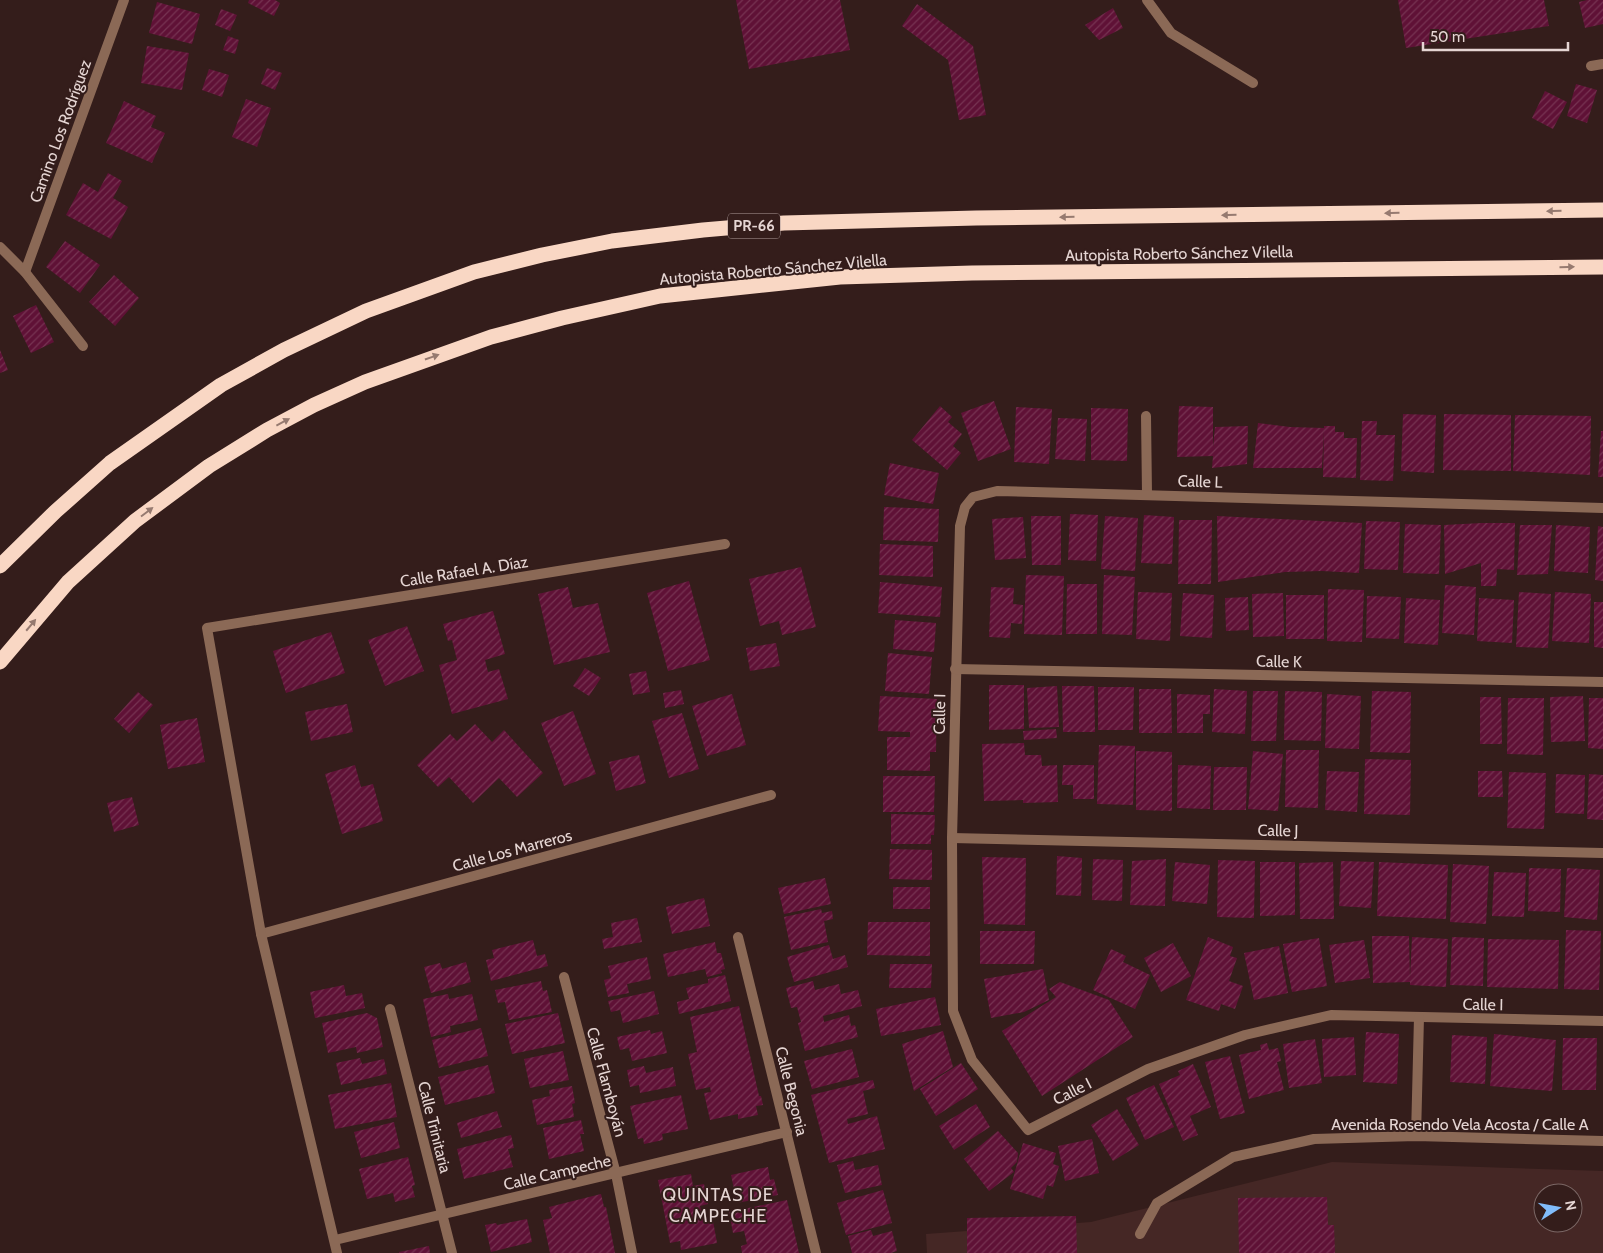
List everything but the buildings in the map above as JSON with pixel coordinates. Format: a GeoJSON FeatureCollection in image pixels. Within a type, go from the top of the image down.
{"type":"FeatureCollection","features":[{"type":"Feature","properties":{"kind":"highway","name":"PR-66"},"geometry":{"type":"LineString","coordinates":[[0,566],[56,511],[110,463],[221,385],[284,350],[366,311],[474,272],[542,255],[612,240],[784,223],[967,218],[1603,210]]}},
{"type":"Feature","properties":{"kind":"highway","name":"Autopista Roberto Sánchez Vilella"},"geometry":{"type":"LineString","coordinates":[[0,662],[68,582],[136,521],[209,466],[267,430],[314,405],[365,382],[491,337],[562,318],[660,296],[840,277],[972,273],[1603,266]]}},
{"type":"Feature","properties":{"kind":"street","name":"Camino Los Rodríguez"},"geometry":{"type":"LineString","coordinates":[[25,272],[124,0]]}},
{"type":"Feature","properties":{"kind":"street"},"geometry":{"type":"LineString","coordinates":[[1147,0],[1171,33],[1253,83]]}},
{"type":"Feature","properties":{"kind":"street"},"geometry":{"type":"LineString","coordinates":[[1591,66],[1603,64]]}},
{"type":"Feature","properties":{"kind":"street"},"geometry":{"type":"LineString","coordinates":[[0,246],[25,272],[84,346]]}},
{"type":"Feature","properties":{"kind":"street"},"geometry":{"type":"LineString","coordinates":[[1146,416],[1146,494]]}},
{"type":"Feature","properties":{"kind":"street","name":"Calle L"},"geometry":{"type":"LineString","coordinates":[[955,669],[960,526],[965,508],[973,496],[997,491],[1603,508]]}},
{"type":"Feature","properties":{"kind":"street","name":"Calle Rafael A. Díaz"},"geometry":{"type":"LineString","coordinates":[[261,934],[207,628],[725,544]]}},
{"type":"Feature","properties":{"kind":"street","name":"Calle K"},"geometry":{"type":"LineString","coordinates":[[955,669],[1603,682]]}},
{"type":"Feature","properties":{"kind":"street","name":"Calle I"},"geometry":{"type":"LineString","coordinates":[[955,669],[952,838],[954,1011],[972,1060],[1028,1130],[1148,1069],[1245,1035],[1331,1015],[1603,1021]]}},
{"type":"Feature","properties":{"kind":"street","name":"Calle Los Marreros"},"geometry":{"type":"LineString","coordinates":[[261,934],[771,796]]}},
{"type":"Feature","properties":{"kind":"street","name":"Calle J"},"geometry":{"type":"LineString","coordinates":[[952,838],[1603,853]]}},
{"type":"Feature","properties":{"kind":"street"},"geometry":{"type":"LineString","coordinates":[[261,934],[337,1253]]}},
{"type":"Feature","properties":{"kind":"street","name":"Calle Begonia"},"geometry":{"type":"LineString","coordinates":[[738,936],[816,1253]]}},
{"type":"Feature","properties":{"kind":"street","name":"Calle Flamboyán"},"geometry":{"type":"LineString","coordinates":[[564,977],[616,1174],[632,1253]]}},
{"type":"Feature","properties":{"kind":"street","name":"Calle Trinitaria"},"geometry":{"type":"LineString","coordinates":[[390,1009],[452,1253]]}},
{"type":"Feature","properties":{"kind":"street"},"geometry":{"type":"LineString","coordinates":[[1416,1136],[1419,1017]]}},
{"type":"Feature","properties":{"kind":"street","name":"Calle Campeche"},"geometry":{"type":"LineString","coordinates":[[335,1240],[786,1132]]}},
{"type":"Feature","properties":{"kind":"street","name":"Avenida Rosendo Vela Acosta / Calle A"},"geometry":{"type":"LineString","coordinates":[[1140,1234],[1157,1203],[1233,1157],[1314,1139],[1416,1136],[1603,1141]]}},
{"type":"Feature","properties":{"kind":"shaded area"},"geometry":{"type":"Polygon","coordinates":[[[1332,1162],[1603,1171],[1603,1253],[927,1253],[926,1234],[1091,1222],[1332,1162]]]}},
{"type":"Feature","properties":{"kind":"district","name":"QUINTAS DE CAMPECHE"},"geometry":{"type":"Point","coordinates":[718,1205]}}]}
